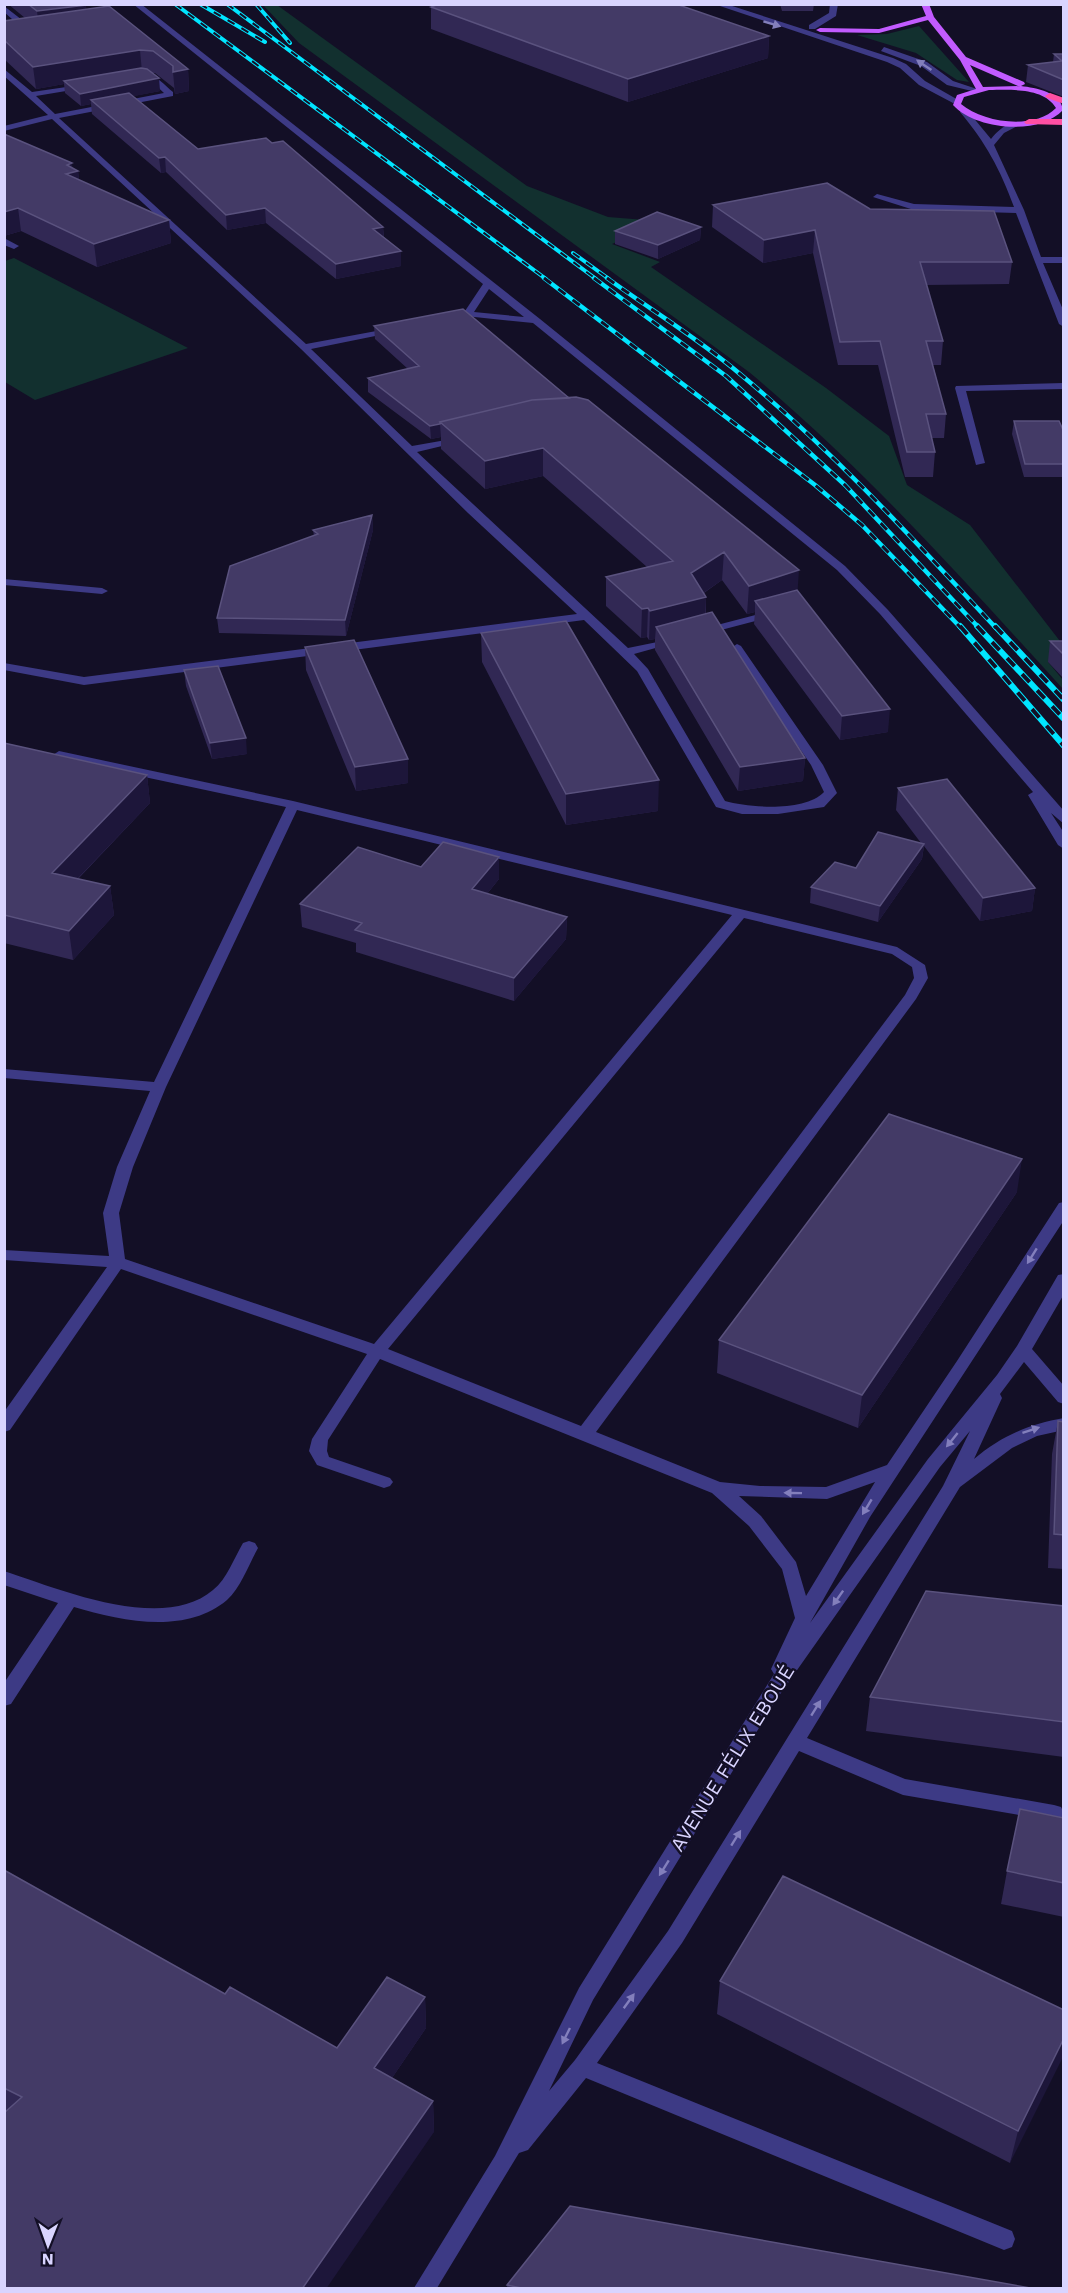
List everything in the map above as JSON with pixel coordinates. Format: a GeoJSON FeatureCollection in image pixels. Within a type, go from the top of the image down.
{"type":"FeatureCollection","features":[{"type":"Feature","properties":{"kind":"highway"},"geometry":{"type":"LineString","coordinates":[[1045,94],[1064,101]]}},
{"type":"Feature","properties":{"kind":"highway"},"geometry":{"type":"LineString","coordinates":[[1024,122],[1064,122]]}},
{"type":"Feature","properties":{"kind":"main road"},"geometry":{"type":"LineString","coordinates":[[925,4],[930,17],[963,59],[978,89]]}},
{"type":"Feature","properties":{"kind":"main road"},"geometry":{"type":"LineString","coordinates":[[816,29],[879,31],[930,17]]}},
{"type":"Feature","properties":{"kind":"main road"},"geometry":{"type":"LineString","coordinates":[[963,59],[1045,94],[1059,104],[1059,111],[1048,118],[1024,122],[987,120],[964,112],[956,101],[962,95],[978,89],[1011,87],[1045,94]]}},
{"type":"Feature","properties":{"kind":"street"},"geometry":{"type":"LineString","coordinates":[[136,4],[537,321],[841,568],[884,612],[1064,820]]}},
{"type":"Feature","properties":{"kind":"street"},"geometry":{"type":"LineString","coordinates":[[717,4],[890,60],[903,66],[922,83],[956,101]]}},
{"type":"Feature","properties":{"kind":"street"},"geometry":{"type":"LineString","coordinates":[[744,4],[816,29],[910,57],[924,64],[944,80],[978,89]]}},
{"type":"Feature","properties":{"kind":"street"},"geometry":{"type":"LineString","coordinates":[[816,29],[833,14],[836,9],[834,4]]}},
{"type":"Feature","properties":{"kind":"street"},"geometry":{"type":"LineString","coordinates":[[6,11],[31,31]]}},
{"type":"Feature","properties":{"kind":"street"},"geometry":{"type":"LineString","coordinates":[[13,28],[45,33]]}},
{"type":"Feature","properties":{"kind":"street"},"geometry":{"type":"LineString","coordinates":[[4,71],[304,347],[410,450],[626,652],[642,669],[720,804],[742,810],[778,810],[820,804],[831,793],[817,765],[737,648]]}},
{"type":"Feature","properties":{"kind":"street"},"geometry":{"type":"LineString","coordinates":[[4,129],[55,116],[170,94],[151,76],[131,78]]}},
{"type":"Feature","properties":{"kind":"street"},"geometry":{"type":"LineString","coordinates":[[30,94],[97,83]]}},
{"type":"Feature","properties":{"kind":"street"},"geometry":{"type":"LineString","coordinates":[[964,112],[975,122],[990,145],[1020,210],[1037,260],[1064,324]]}},
{"type":"Feature","properties":{"kind":"street"},"geometry":{"type":"LineString","coordinates":[[990,145],[1001,131],[1024,122]]}},
{"type":"Feature","properties":{"kind":"street"},"geometry":{"type":"LineString","coordinates":[[877,197],[914,207],[1020,210]]}},
{"type":"Feature","properties":{"kind":"street"},"geometry":{"type":"LineString","coordinates":[[4,241],[14,246]]}},
{"type":"Feature","properties":{"kind":"street"},"geometry":{"type":"LineString","coordinates":[[1037,260],[1064,260]]}},
{"type":"Feature","properties":{"kind":"street"},"geometry":{"type":"LineString","coordinates":[[468,314],[488,283]]}},
{"type":"Feature","properties":{"kind":"street"},"geometry":{"type":"LineString","coordinates":[[456,316],[468,314],[537,321]]}},
{"type":"Feature","properties":{"kind":"street"},"geometry":{"type":"LineString","coordinates":[[304,347],[410,326]]}},
{"type":"Feature","properties":{"kind":"street"},"geometry":{"type":"LineString","coordinates":[[980,463],[960,388],[1064,386]]}},
{"type":"Feature","properties":{"kind":"street"},"geometry":{"type":"LineString","coordinates":[[410,450],[473,436]]}},
{"type":"Feature","properties":{"kind":"street"},"geometry":{"type":"LineString","coordinates":[[4,582],[102,591]]}},
{"type":"Feature","properties":{"kind":"street"},"geometry":{"type":"LineString","coordinates":[[626,652],[784,610]]}},
{"type":"Feature","properties":{"kind":"street"},"geometry":{"type":"LineString","coordinates":[[4,666],[84,681],[586,616]]}},
{"type":"Feature","properties":{"kind":"street"},"geometry":{"type":"LineString","coordinates":[[39,751],[293,805],[741,913],[897,951],[918,965],[921,978],[911,996],[585,1434]]}},
{"type":"Feature","properties":{"kind":"street"},"geometry":{"type":"LineString","coordinates":[[1021,772],[1064,846]]}},
{"type":"Feature","properties":{"kind":"street"},"geometry":{"type":"LineString","coordinates":[[4,1426],[118,1262],[111,1213],[125,1167],[159,1086],[293,805]]}},
{"type":"Feature","properties":{"kind":"street"},"geometry":{"type":"LineString","coordinates":[[384,1482],[323,1461],[318,1451],[320,1439],[377,1351],[741,913]]}},
{"type":"Feature","properties":{"kind":"street"},"geometry":{"type":"LineString","coordinates":[[4,1073],[159,1086]]}},
{"type":"Feature","properties":{"kind":"street"},"geometry":{"type":"LineString","coordinates":[[769,1695],[802,1615],[890,1470],[963,1365],[1064,1207]]}},
{"type":"Feature","properties":{"kind":"street"},"geometry":{"type":"LineString","coordinates":[[4,1255],[118,1262],[377,1351],[718,1488],[760,1492],[827,1492],[890,1470]]}},
{"type":"Feature","properties":{"kind":"street","name":"AVENUE FÉLIX EBOUÉ"},"geometry":{"type":"LineString","coordinates":[[425,2289],[503,2163],[586,1994],[769,1695],[934,1463],[1003,1379],[1023,1350],[1064,1279]]}},
{"type":"Feature","properties":{"kind":"street"},"geometry":{"type":"LineString","coordinates":[[1023,1350],[1064,1398]]}},
{"type":"Feature","properties":{"kind":"street","name":"AVENUE FÉLIX EBOUÉ"},"geometry":{"type":"LineString","coordinates":[[503,2163],[582,2067],[675,1937],[951,1488],[1003,1379]]}},
{"type":"Feature","properties":{"kind":"street"},"geometry":{"type":"LineString","coordinates":[[951,1488],[1001,1444],[1041,1427],[1064,1424]]}},
{"type":"Feature","properties":{"kind":"street"},"geometry":{"type":"LineString","coordinates":[[718,1488],[755,1521],[790,1567],[802,1615]]}},
{"type":"Feature","properties":{"kind":"street"},"geometry":{"type":"LineString","coordinates":[[4,1578],[69,1601],[141,1614],[186,1614],[220,1596],[249,1548]]}},
{"type":"Feature","properties":{"kind":"street"},"geometry":{"type":"LineString","coordinates":[[4,1699],[69,1601]]}},
{"type":"Feature","properties":{"kind":"street"},"geometry":{"type":"LineString","coordinates":[[795,1741],[903,1787],[1054,1813]]}},
{"type":"Feature","properties":{"kind":"street"},"geometry":{"type":"LineString","coordinates":[[582,2067],[1004,2239]]}},
{"type":"Feature","properties":{"kind":"green space"},"geometry":{"type":"Polygon","coordinates":[[[263,5],[277,5],[527,186],[608,217],[645,220],[657,224],[612,244],[660,262],[651,267],[826,388],[889,436],[907,485],[970,525],[1063,645],[1063,662],[1048,662],[1063,680],[1063,689],[873,485],[749,372],[299,43],[263,5]]]}},
{"type":"Feature","properties":{"kind":"green space"},"geometry":{"type":"Polygon","coordinates":[[[919,26],[969,82],[957,80],[916,53],[857,35],[887,34],[919,26]]]}},
{"type":"Feature","properties":{"kind":"green space"},"geometry":{"type":"Polygon","coordinates":[[[14,258],[188,348],[35,400],[5,382],[5,261],[14,258]]]}},
{"type":"Feature","properties":{"kind":"building"},"geometry":{"type":"Polygon","coordinates":[[[28,4],[86,4],[86,5],[37,11],[28,4]]]}},
{"type":"Feature","properties":{"kind":"building"},"geometry":{"type":"Polygon","coordinates":[[[439,4],[676,4],[769,36],[628,79],[431,7],[439,4]]]}},
{"type":"Feature","properties":{"kind":"building"},"geometry":{"type":"Polygon","coordinates":[[[109,6],[188,69],[173,72],[173,66],[153,51],[140,50],[33,67],[4,40],[4,21],[109,6]]]}},
{"type":"Feature","properties":{"kind":"building"},"geometry":{"type":"Polygon","coordinates":[[[1054,54],[1064,54],[1064,80],[1028,65],[1062,61],[1054,54]]]}},
{"type":"Feature","properties":{"kind":"building"},"geometry":{"type":"Polygon","coordinates":[[[141,68],[147,69],[159,78],[80,94],[64,81],[141,68]]]}},
{"type":"Feature","properties":{"kind":"building"},"geometry":{"type":"Polygon","coordinates":[[[129,93],[198,149],[266,138],[272,143],[283,141],[383,227],[373,229],[401,251],[336,264],[265,208],[226,215],[165,157],[159,158],[91,100],[129,93]]]}},
{"type":"Feature","properties":{"kind":"building"},"geometry":{"type":"Polygon","coordinates":[[[4,134],[72,163],[67,165],[78,171],[66,174],[169,220],[94,244],[18,208],[4,212],[4,134]]]}},
{"type":"Feature","properties":{"kind":"building"},"geometry":{"type":"Polygon","coordinates":[[[827,183],[870,209],[994,211],[1012,262],[920,262],[943,341],[926,341],[946,414],[926,414],[935,452],[907,452],[880,341],[840,342],[815,230],[764,240],[713,205],[827,183]]]}},
{"type":"Feature","properties":{"kind":"building"},"geometry":{"type":"Polygon","coordinates":[[[657,212],[701,227],[658,245],[615,231],[657,212]]]}},
{"type":"Feature","properties":{"kind":"building"},"geometry":{"type":"Polygon","coordinates":[[[463,309],[569,398],[532,400],[430,426],[368,378],[419,366],[374,326],[463,309]]]}},
{"type":"Feature","properties":{"kind":"building"},"geometry":{"type":"Polygon","coordinates":[[[576,397],[588,400],[799,570],[749,586],[724,552],[691,573],[706,597],[650,611],[648,608],[642,609],[606,577],[673,561],[543,448],[485,461],[440,422],[532,400],[576,397]]]}},
{"type":"Feature","properties":{"kind":"building"},"geometry":{"type":"Polygon","coordinates":[[[1014,421],[1059,421],[1064,432],[1064,464],[1025,464],[1014,421]]]}},
{"type":"Feature","properties":{"kind":"building"},"geometry":{"type":"Polygon","coordinates":[[[372,515],[345,620],[217,618],[230,566],[318,534],[313,530],[372,515]]]}},
{"type":"Feature","properties":{"kind":"building"},"geometry":{"type":"Polygon","coordinates":[[[797,590],[890,709],[842,716],[755,601],[797,590]]]}},
{"type":"Feature","properties":{"kind":"building"},"geometry":{"type":"Polygon","coordinates":[[[712,612],[805,758],[740,767],[656,627],[712,612]]]}},
{"type":"Feature","properties":{"kind":"building"},"geometry":{"type":"Polygon","coordinates":[[[566,621],[659,780],[566,794],[481,633],[566,621]]]}},
{"type":"Feature","properties":{"kind":"building"},"geometry":{"type":"Polygon","coordinates":[[[354,640],[408,759],[355,767],[305,647],[354,640]]]}},
{"type":"Feature","properties":{"kind":"building"},"geometry":{"type":"Polygon","coordinates":[[[1050,641],[1064,641],[1064,655],[1050,641]]]}},
{"type":"Feature","properties":{"kind":"building"},"geometry":{"type":"Polygon","coordinates":[[[218,666],[246,738],[210,743],[184,670],[218,666]]]}},
{"type":"Feature","properties":{"kind":"building"},"geometry":{"type":"Polygon","coordinates":[[[4,743],[147,775],[52,873],[110,886],[69,931],[4,915],[4,743]]]}},
{"type":"Feature","properties":{"kind":"building"},"geometry":{"type":"Polygon","coordinates":[[[947,779],[1035,888],[983,898],[898,788],[947,779]]]}},
{"type":"Feature","properties":{"kind":"building"},"geometry":{"type":"Polygon","coordinates":[[[878,832],[924,844],[880,906],[811,887],[835,862],[856,868],[878,832]]]}},
{"type":"Feature","properties":{"kind":"building"},"geometry":{"type":"Polygon","coordinates":[[[443,842],[499,857],[472,889],[567,917],[514,978],[355,930],[362,923],[300,904],[358,847],[421,867],[443,842]]]}},
{"type":"Feature","properties":{"kind":"building"},"geometry":{"type":"Polygon","coordinates":[[[889,1114],[1022,1159],[862,1395],[719,1340],[889,1114]]]}},
{"type":"Feature","properties":{"kind":"building"},"geometry":{"type":"Polygon","coordinates":[[[1058,1421],[1064,1422],[1064,1535],[1054,1534],[1058,1421]]]}},
{"type":"Feature","properties":{"kind":"building"},"geometry":{"type":"Polygon","coordinates":[[[926,1591],[1064,1606],[1064,1722],[870,1697],[926,1591]]]}},
{"type":"Feature","properties":{"kind":"building"},"geometry":{"type":"Polygon","coordinates":[[[1020,1809],[1064,1818],[1064,1883],[1007,1871],[1020,1809]]]}},
{"type":"Feature","properties":{"kind":"building"},"geometry":{"type":"Polygon","coordinates":[[[4,1870],[225,1994],[230,1987],[337,2048],[387,1977],[425,1997],[374,2068],[433,2101],[302,2289],[4,2289],[4,2113],[22,2097],[4,2088],[4,1870]]]}},
{"type":"Feature","properties":{"kind":"building"},"geometry":{"type":"Polygon","coordinates":[[[783,1876],[1064,2010],[1064,2038],[1018,2131],[720,1981],[783,1876]]]}},
{"type":"Feature","properties":{"kind":"building"},"geometry":{"type":"Polygon","coordinates":[[[570,2206],[1036,2289],[526,2289],[507,2285],[570,2206]]]}},
{"type":"Feature","properties":{"kind":"railway"},"geometry":{"type":"LineString","coordinates":[[175,4],[546,279]]}},
{"type":"Feature","properties":{"kind":"railway"},"geometry":{"type":"LineString","coordinates":[[200,4],[265,42]]}},
{"type":"Feature","properties":{"kind":"railway"},"geometry":{"type":"LineString","coordinates":[[227,4],[596,279]]}},
{"type":"Feature","properties":{"kind":"railway"},"geometry":{"type":"LineString","coordinates":[[256,4],[290,43]]}},
{"type":"Feature","properties":{"kind":"railway"},"geometry":{"type":"LineString","coordinates":[[573,253],[609,279]]}},
{"type":"Feature","properties":{"kind":"railway"},"geometry":{"type":"LineString","coordinates":[[544,278],[815,485],[862,525],[961,628]]}},
{"type":"Feature","properties":{"kind":"railway"},"geometry":{"type":"LineString","coordinates":[[594,278],[726,376],[845,485],[979,628]]}},
{"type":"Feature","properties":{"kind":"railway"},"geometry":{"type":"LineString","coordinates":[[607,278],[708,349],[774,403],[872,497],[996,628]]}},
{"type":"Feature","properties":{"kind":"railway"},"geometry":{"type":"LineString","coordinates":[[960,626],[1064,746]]}},
{"type":"Feature","properties":{"kind":"railway"},"geometry":{"type":"LineString","coordinates":[[977,626],[1064,719]]}},
{"type":"Feature","properties":{"kind":"railway"},"geometry":{"type":"LineString","coordinates":[[995,626],[1064,700]]}}]}
